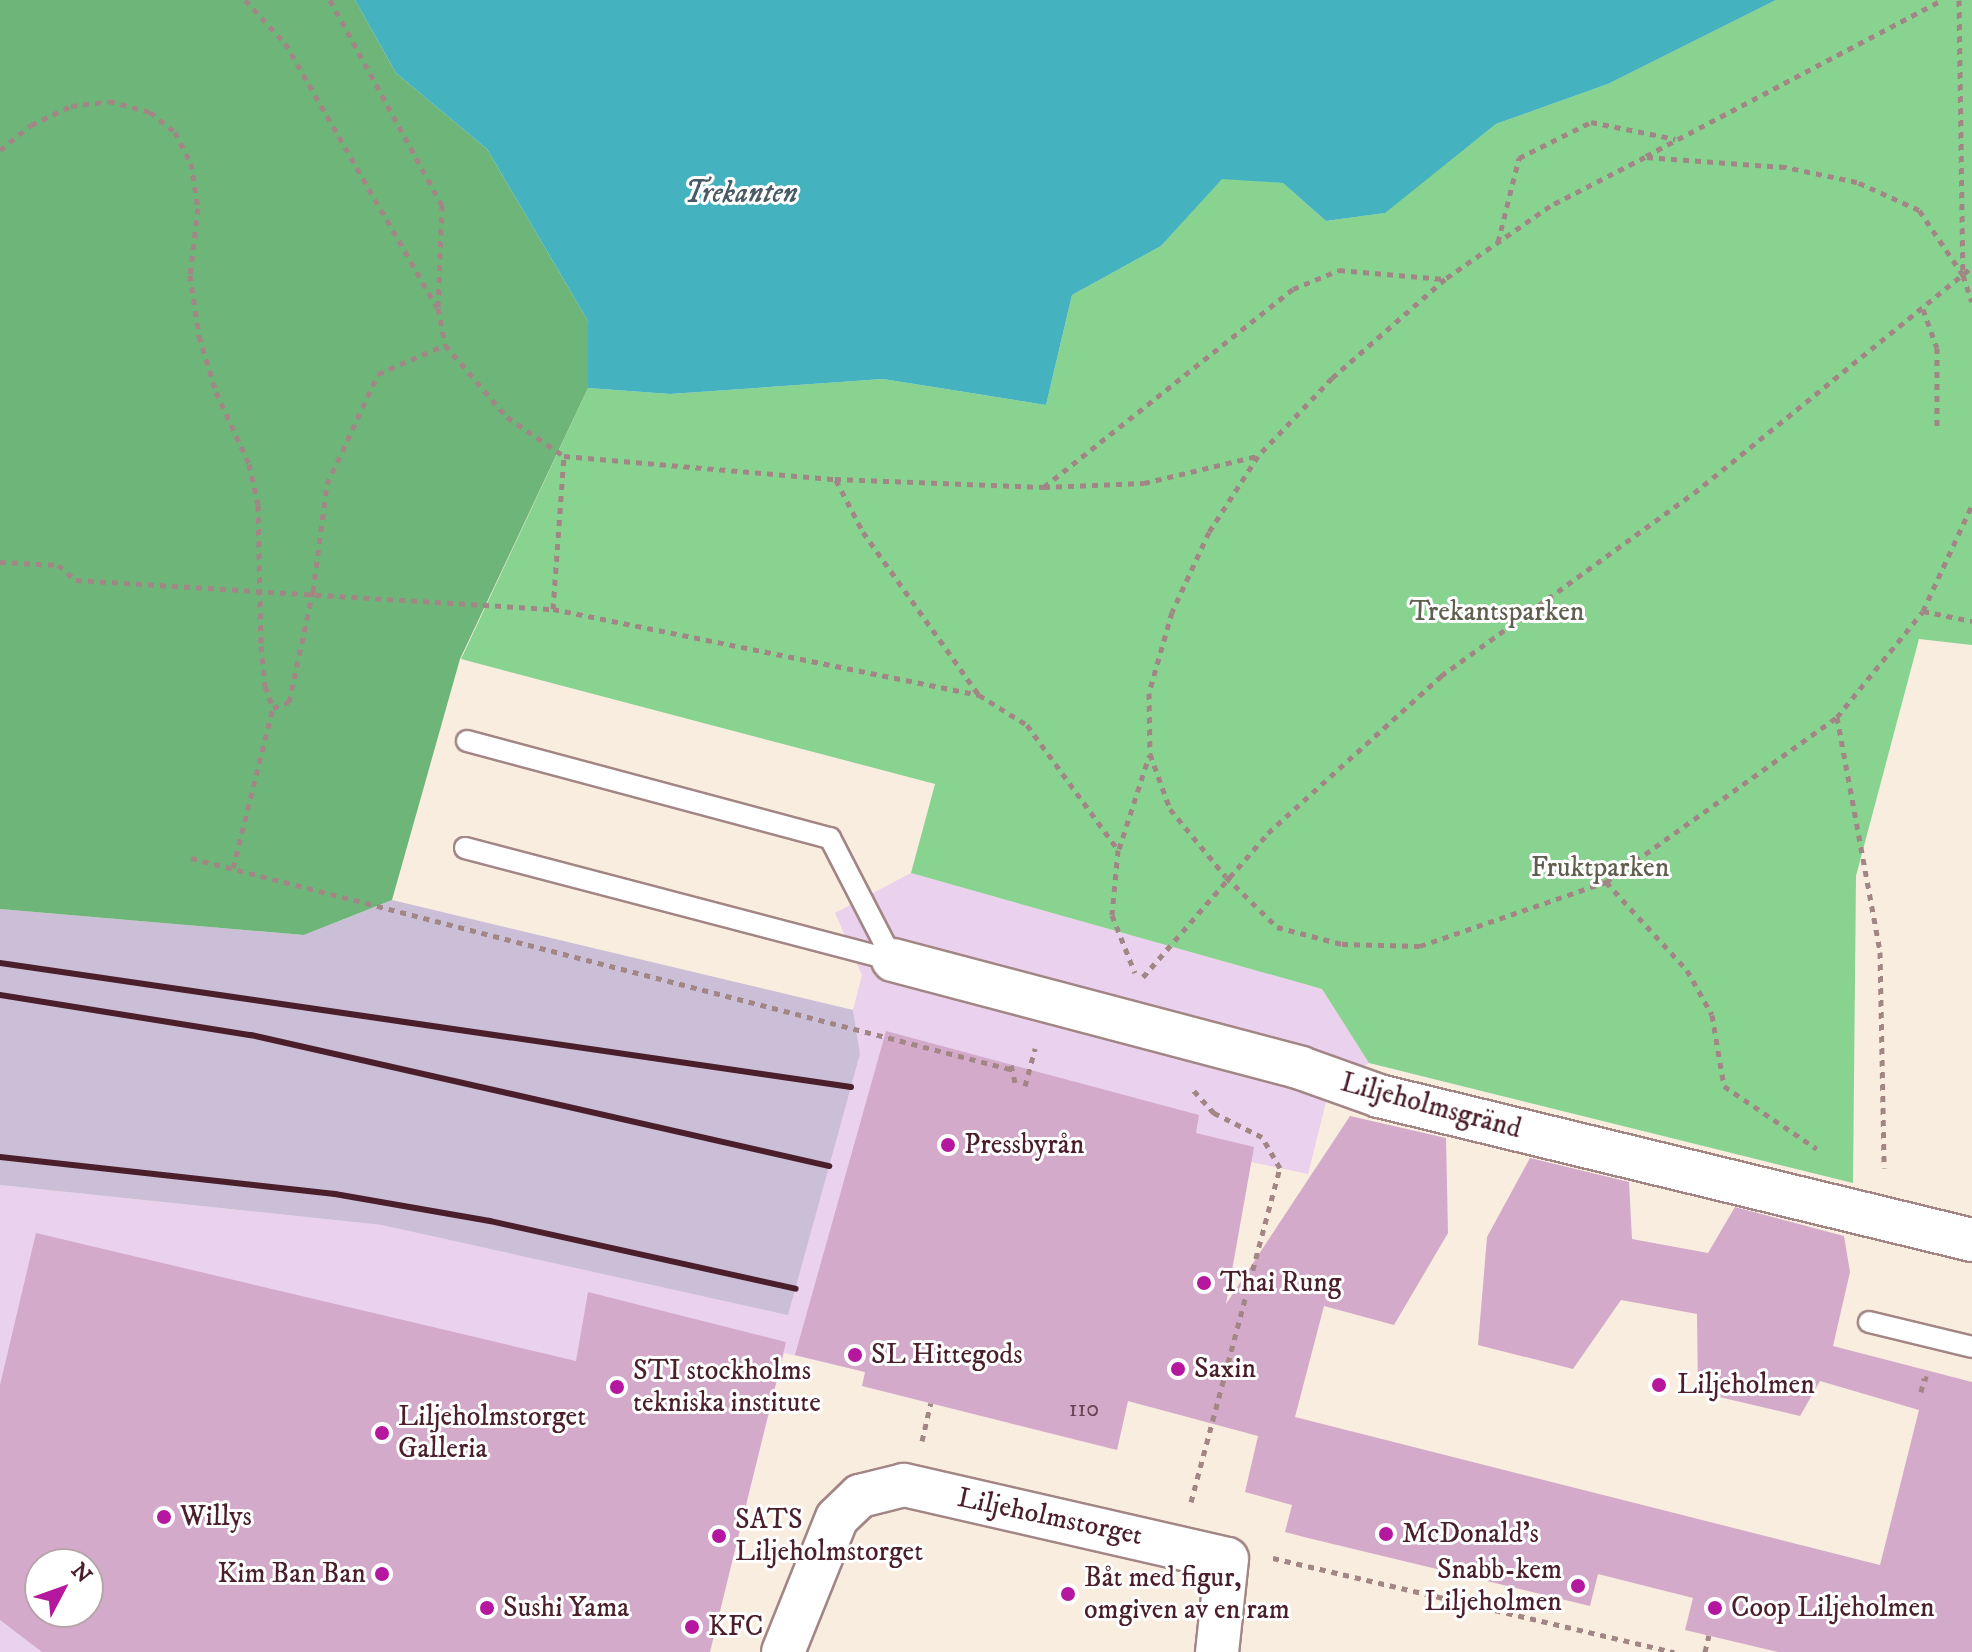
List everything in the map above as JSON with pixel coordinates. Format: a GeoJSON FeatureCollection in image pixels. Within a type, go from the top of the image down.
{"type":"FeatureCollection","features":[{"type":"Feature","properties":{"kind":"street","name":"Liljeholmsgränd"},"geometry":{"type":"LineString","coordinates":[[893,960],[1301,1068],[1379,1096],[1885,1222],[1972,1240]]}},
{"type":"Feature","properties":{"kind":"street","name":"Liljeholmstorget"},"geometry":{"type":"LineString","coordinates":[[783,1652],[837,1518],[860,1496],[904,1485],[1227,1559]]}},
{"type":"Feature","properties":{"kind":"street"},"geometry":{"type":"LineString","coordinates":[[1217,1652],[1227,1559]]}},
{"type":"Feature","properties":{"kind":"lane"},"geometry":{"type":"LineString","coordinates":[[467,741],[830,838],[893,960]]}},
{"type":"Feature","properties":{"kind":"lane"},"geometry":{"type":"LineString","coordinates":[[465,848],[893,960]]}},
{"type":"Feature","properties":{"kind":"lane"},"geometry":{"type":"LineString","coordinates":[[1869,1322],[1972,1347]]}},
{"type":"Feature","properties":{"kind":"path"},"geometry":{"type":"LineString","coordinates":[[245,0],[285,43],[438,308]]}},
{"type":"Feature","properties":{"kind":"path"},"geometry":{"type":"LineString","coordinates":[[330,0],[442,205],[438,308],[445,345],[507,417],[564,456],[835,479],[1044,487],[1144,483],[1258,456]]}},
{"type":"Feature","properties":{"kind":"path"},"geometry":{"type":"LineString","coordinates":[[1942,0],[1550,206],[1445,279],[1332,378],[1258,456],[1209,532],[1172,612],[1149,693],[1150,754],[1170,809],[1226,877],[1277,927],[1342,944],[1420,946],[1606,882],[1837,717],[1923,611],[1972,505]]}},
{"type":"Feature","properties":{"kind":"path"},"geometry":{"type":"LineString","coordinates":[[1959,0],[1963,275]]}},
{"type":"Feature","properties":{"kind":"path"},"geometry":{"type":"LineString","coordinates":[[0,150],[31,125],[71,106],[109,101],[150,112],[175,132],[191,163],[198,208],[190,275],[199,336],[216,392],[249,464],[258,505],[265,686],[273,708],[233,868]]}},
{"type":"Feature","properties":{"kind":"path"},"geometry":{"type":"LineString","coordinates":[[1498,242],[1519,158],[1591,122],[1676,140]]}},
{"type":"Feature","properties":{"kind":"path"},"geometry":{"type":"LineString","coordinates":[[1645,157],[1785,167],[1857,182],[1919,210],[1963,275],[1972,302]]}},
{"type":"Feature","properties":{"kind":"path"},"geometry":{"type":"LineString","coordinates":[[1150,754],[1118,850],[1112,915],[1139,982],[1226,877],[1441,676],[1694,493],[1972,267]]}},
{"type":"Feature","properties":{"kind":"path"},"geometry":{"type":"LineString","coordinates":[[1044,487],[1293,289],[1339,270],[1445,279]]}},
{"type":"Feature","properties":{"kind":"path"},"geometry":{"type":"LineString","coordinates":[[1923,309],[1937,348],[1937,431]]}},
{"type":"Feature","properties":{"kind":"path"},"geometry":{"type":"LineString","coordinates":[[273,708],[289,702],[313,591],[327,484],[378,374],[445,345]]}},
{"type":"Feature","properties":{"kind":"path"},"geometry":{"type":"LineString","coordinates":[[553,609],[564,456]]}},
{"type":"Feature","properties":{"kind":"path"},"geometry":{"type":"LineString","coordinates":[[835,479],[863,532],[979,695]]}},
{"type":"Feature","properties":{"kind":"path"},"geometry":{"type":"LineString","coordinates":[[0,562],[58,565],[76,580],[313,591],[484,608],[553,609],[979,695],[1027,725],[1118,850]]}},
{"type":"Feature","properties":{"kind":"path"},"geometry":{"type":"LineString","coordinates":[[1923,611],[1972,621]]}},
{"type":"Feature","properties":{"kind":"path"},"geometry":{"type":"LineString","coordinates":[[1837,717],[1880,952],[1885,1222]]}},
{"type":"Feature","properties":{"kind":"path"},"geometry":{"type":"LineString","coordinates":[[191,858],[1010,1067],[1015,1083]]}},
{"type":"Feature","properties":{"kind":"path"},"geometry":{"type":"LineString","coordinates":[[1606,882],[1687,970],[1712,1015],[1724,1086],[1829,1158]]}},
{"type":"Feature","properties":{"kind":"path"},"geometry":{"type":"LineString","coordinates":[[1179,1546],[1280,1168],[1262,1137],[1214,1113],[1184,1080]]}},
{"type":"Feature","properties":{"kind":"path"},"geometry":{"type":"LineString","coordinates":[[1921,1392],[1924,1378],[1935,1380]]}},
{"type":"Feature","properties":{"kind":"path"},"geometry":{"type":"LineString","coordinates":[[1227,1559],[1265,1556],[1674,1652]]}},
{"type":"Feature","properties":{"kind":"path"},"geometry":{"type":"LineString","coordinates":[[1705,1652],[1709,1635]]}},
{"type":"Feature","properties":{"kind":"shaded area"},"geometry":{"type":"Polygon","coordinates":[[[911,873],[1322,989],[1369,1063],[1327,1098],[1308,1174],[1251,1162],[1186,1416],[1128,1401],[865,1372],[784,1353],[709,1652],[0,1652],[0,1185],[382,1225],[817,1204],[860,1054],[853,1010],[862,975],[835,913],[911,873]]]}},
{"type":"Feature","properties":{"kind":"shaded area"},"geometry":{"type":"Polygon","coordinates":[[[392,900],[853,1010],[860,1054],[788,1315],[382,1225],[0,1185],[0,909],[304,935],[392,900]]]}},
{"type":"Feature","properties":{"kind":"green space"},"geometry":{"type":"Polygon","coordinates":[[[0,0],[355,0],[396,73],[487,149],[588,321],[588,388],[460,659],[392,900],[304,935],[0,909],[0,0]]]}},
{"type":"Feature","properties":{"kind":"green space","name":"Trekantsparken"},"geometry":{"type":"Polygon","coordinates":[[[1776,0],[1972,0],[1972,645],[1919,639],[1856,876],[1853,1183],[1369,1063],[1322,989],[911,873],[935,784],[461,659],[588,388],[670,394],[883,379],[1046,405],[1072,295],[1161,246],[1222,178],[1283,183],[1326,221],[1384,213],[1496,124],[1608,84],[1776,0]]]}},
{"type":"Feature","properties":{"kind":"water","name":"Trekanten"},"geometry":{"type":"Polygon","coordinates":[[[355,0],[1776,0],[1608,84],[1496,124],[1385,213],[1326,221],[1283,183],[1222,179],[1161,246],[1072,295],[1046,405],[883,379],[670,394],[588,388],[588,321],[487,149],[396,73],[355,0]]]}},
{"type":"Feature","properties":{"kind":"building"},"geometry":{"type":"Polygon","coordinates":[[[886,1031],[1199,1115],[1196,1133],[1254,1147],[1226,1304],[1350,1116],[1446,1138],[1448,1233],[1394,1325],[1324,1306],[1295,1417],[1880,1565],[1919,1410],[1820,1381],[1800,1416],[1698,1392],[1697,1314],[1621,1300],[1573,1369],[1478,1345],[1487,1237],[1530,1158],[1629,1182],[1632,1239],[1708,1253],[1735,1207],[1844,1236],[1850,1272],[1833,1346],[1972,1382],[1972,1652],[1778,1652],[1685,1630],[1693,1598],[1598,1574],[1590,1606],[1308,1538],[1285,1532],[1292,1505],[1245,1492],[1258,1436],[1128,1401],[1117,1450],[862,1386],[865,1372],[795,1355],[886,1031]]]}},
{"type":"Feature","properties":{"kind":"building","name":"Liljeholmstorget Galleria"},"geometry":{"type":"Polygon","coordinates":[[[36,1233],[576,1361],[588,1292],[786,1342],[710,1652],[42,1652],[0,1620],[0,1385],[36,1233]]]}},
{"type":"Feature","properties":{"kind":"railway"},"geometry":{"type":"LineString","coordinates":[[0,963],[851,1087]]}},
{"type":"Feature","properties":{"kind":"railway"},"geometry":{"type":"LineString","coordinates":[[0,995],[251,1035],[829,1166]]}},
{"type":"Feature","properties":{"kind":"railway"},"geometry":{"type":"LineString","coordinates":[[0,1157],[335,1194],[490,1221],[796,1289]]}},
{"type":"Feature","properties":{"kind":"place","name":"Pressbyrån"},"geometry":{"type":"Point","coordinates":[948,1145]}},
{"type":"Feature","properties":{"kind":"place","name":"Thai Rung"},"geometry":{"type":"Point","coordinates":[1204,1283]}},
{"type":"Feature","properties":{"kind":"place","name":"SL Hittegods"},"geometry":{"type":"Point","coordinates":[855,1355]}},
{"type":"Feature","properties":{"kind":"place","name":"Saxin"},"geometry":{"type":"Point","coordinates":[1178,1369]}},
{"type":"Feature","properties":{"kind":"place","name":"Liljeholmen"},"geometry":{"type":"Point","coordinates":[1659,1385]}},
{"type":"Feature","properties":{"kind":"place","name":"STI stockholms tekniska institute"},"geometry":{"type":"Point","coordinates":[617,1387]}},
{"type":"Feature","properties":{"kind":"place","name":"Liljeholmstorget Galleria"},"geometry":{"type":"Point","coordinates":[382,1433]}},
{"type":"Feature","properties":{"kind":"place","name":"Willys"},"geometry":{"type":"Point","coordinates":[164,1517]}},
{"type":"Feature","properties":{"kind":"place","name":"McDonald's"},"geometry":{"type":"Point","coordinates":[1386,1534]}},
{"type":"Feature","properties":{"kind":"place","name":"SATS Liljeholmstorget"},"geometry":{"type":"Point","coordinates":[719,1536]}},
{"type":"Feature","properties":{"kind":"place","name":"Kim Ban Ban"},"geometry":{"type":"Point","coordinates":[382,1574]}},
{"type":"Feature","properties":{"kind":"place","name":"Snabb-kem Liljeholmen"},"geometry":{"type":"Point","coordinates":[1578,1586]}},
{"type":"Feature","properties":{"kind":"place","name":"Båt med figur, omgiven av en ram"},"geometry":{"type":"Point","coordinates":[1068,1594]}},
{"type":"Feature","properties":{"kind":"place","name":"Sushi Yama"},"geometry":{"type":"Point","coordinates":[487,1608]}},
{"type":"Feature","properties":{"kind":"place","name":"Coop Liljeholmen"},"geometry":{"type":"Point","coordinates":[1715,1608]}},
{"type":"Feature","properties":{"kind":"place","name":"KFC"},"geometry":{"type":"Point","coordinates":[692,1627]}},
{"type":"Feature","properties":{"kind":"park label","name":"Fruktparken"},"geometry":{"type":"Point","coordinates":[1600,868]}}]}
